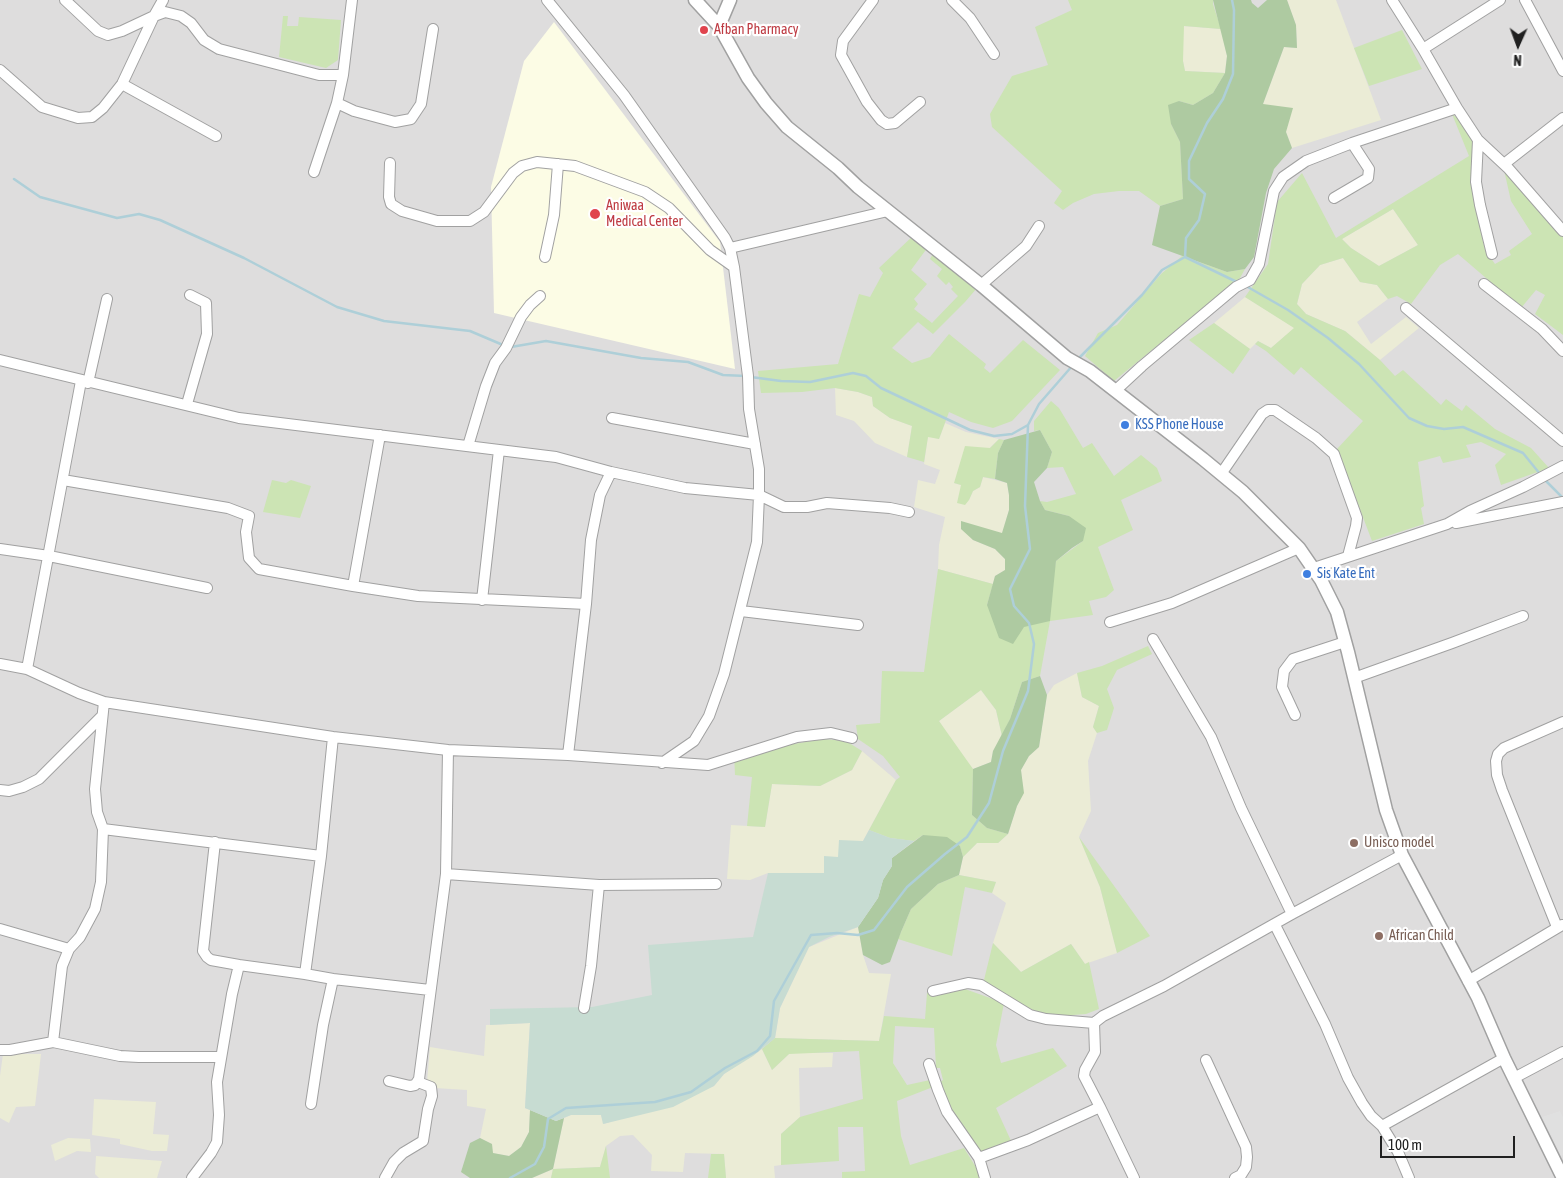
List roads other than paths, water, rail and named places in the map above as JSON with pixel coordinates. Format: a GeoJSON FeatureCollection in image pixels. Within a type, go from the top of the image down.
{"type":"FeatureCollection","features":[{"type":"Feature","properties":{"kind":"street"},"geometry":{"type":"LineString","coordinates":[[65,0],[98,31],[108,35],[122,31],[165,12],[181,16],[191,23],[204,40],[218,49],[319,75],[343,75]]}},
{"type":"Feature","properties":{"kind":"street"},"geometry":{"type":"LineString","coordinates":[[0,70],[42,107],[78,118],[92,117],[103,108],[122,84],[163,0]]}},
{"type":"Feature","properties":{"kind":"street"},"geometry":{"type":"LineString","coordinates":[[314,172],[337,103],[343,75],[352,0]]}},
{"type":"Feature","properties":{"kind":"street"},"geometry":{"type":"LineString","coordinates":[[547,0],[624,95],[726,238],[734,267],[748,376],[749,409],[759,470],[756,542],[724,674],[703,728],[694,741],[662,763]]}},
{"type":"Feature","properties":{"kind":"street"},"geometry":{"type":"LineString","coordinates":[[695,0],[719,26],[748,78],[787,127],[838,168],[858,187],[981,285],[1067,358],[1090,371],[1221,474],[1272,520],[1299,548],[1314,568],[1331,598],[1345,642],[1386,810],[1402,855],[1468,980],[1504,1058],[1560,1164],[1563,1178]]}},
{"type":"Feature","properties":{"kind":"street"},"geometry":{"type":"LineString","coordinates":[[719,26],[730,0]]}},
{"type":"Feature","properties":{"kind":"street"},"geometry":{"type":"LineString","coordinates":[[873,0],[843,40],[841,55],[867,102],[881,120],[887,124],[895,123],[920,102]]}},
{"type":"Feature","properties":{"kind":"street"},"geometry":{"type":"LineString","coordinates":[[952,0],[970,18],[994,54]]}},
{"type":"Feature","properties":{"kind":"street"},"geometry":{"type":"LineString","coordinates":[[1392,0],[1478,140],[1504,164],[1563,231]]}},
{"type":"Feature","properties":{"kind":"street"},"geometry":{"type":"LineString","coordinates":[[1423,49],[1500,0]]}},
{"type":"Feature","properties":{"kind":"street"},"geometry":{"type":"LineString","coordinates":[[1525,0],[1563,71]]}},
{"type":"Feature","properties":{"kind":"street"},"geometry":{"type":"LineString","coordinates":[[337,103],[354,111],[395,122],[411,119],[421,104],[433,30]]}},
{"type":"Feature","properties":{"kind":"street"},"geometry":{"type":"LineString","coordinates":[[122,84],[216,136]]}},
{"type":"Feature","properties":{"kind":"street"},"geometry":{"type":"LineString","coordinates":[[1115,391],[1142,366],[1236,288],[1250,280],[1259,264],[1274,191],[1283,177],[1306,161],[1352,142],[1457,108]]}},
{"type":"Feature","properties":{"kind":"street"},"geometry":{"type":"LineString","coordinates":[[1504,164],[1563,118]]}},
{"type":"Feature","properties":{"kind":"street"},"geometry":{"type":"LineString","coordinates":[[1478,140],[1476,182],[1492,254]]}},
{"type":"Feature","properties":{"kind":"street"},"geometry":{"type":"LineString","coordinates":[[1334,198],[1368,178],[1369,169],[1352,142]]}},
{"type":"Feature","properties":{"kind":"street"},"geometry":{"type":"LineString","coordinates":[[390,163],[389,197],[391,204],[402,211],[437,221],[470,221],[484,212],[513,174],[522,166],[537,162],[575,166],[645,192],[669,208],[710,250],[734,267]]}},
{"type":"Feature","properties":{"kind":"street"},"geometry":{"type":"LineString","coordinates":[[545,257],[554,215],[558,164]]}},
{"type":"Feature","properties":{"kind":"street"},"geometry":{"type":"LineString","coordinates":[[730,248],[888,211]]}},
{"type":"Feature","properties":{"kind":"street"},"geometry":{"type":"LineString","coordinates":[[981,285],[1026,246],[1039,226]]}},
{"type":"Feature","properties":{"kind":"street"},"geometry":{"type":"LineString","coordinates":[[1484,284],[1542,329],[1563,352]]}},
{"type":"Feature","properties":{"kind":"street"},"geometry":{"type":"LineString","coordinates":[[187,404],[207,334],[206,303],[190,295]]}},
{"type":"Feature","properties":{"kind":"street"},"geometry":{"type":"LineString","coordinates":[[468,446],[495,363],[506,348],[521,317],[540,296]]}},
{"type":"Feature","properties":{"kind":"street"},"geometry":{"type":"LineString","coordinates":[[26,670],[84,382],[107,299]]}},
{"type":"Feature","properties":{"kind":"street"},"geometry":{"type":"LineString","coordinates":[[1406,308],[1563,441]]}},
{"type":"Feature","properties":{"kind":"street"},"geometry":{"type":"LineString","coordinates":[[0,360],[84,382],[187,404],[239,418],[556,457],[610,472],[685,488],[759,495],[784,506],[808,507],[827,503],[890,508],[909,512]]}},
{"type":"Feature","properties":{"kind":"street"},"geometry":{"type":"LineString","coordinates":[[1221,474],[1262,414],[1268,410],[1275,410],[1316,438],[1334,454],[1357,518],[1348,556]]}},
{"type":"Feature","properties":{"kind":"street"},"geometry":{"type":"LineString","coordinates":[[612,418],[756,444]]}},
{"type":"Feature","properties":{"kind":"street"},"geometry":{"type":"LineString","coordinates":[[354,586],[380,435]]}},
{"type":"Feature","properties":{"kind":"street"},"geometry":{"type":"LineString","coordinates":[[482,600],[499,450]]}},
{"type":"Feature","properties":{"kind":"street"},"geometry":{"type":"LineString","coordinates":[[1447,524],[1563,466]]}},
{"type":"Feature","properties":{"kind":"street"},"geometry":{"type":"LineString","coordinates":[[568,755],[586,604],[591,540],[600,494],[610,472]]}},
{"type":"Feature","properties":{"kind":"street"},"geometry":{"type":"LineString","coordinates":[[63,480],[235,510],[249,516],[246,532],[249,558],[259,569],[418,596],[586,604]]}},
{"type":"Feature","properties":{"kind":"street"},"geometry":{"type":"LineString","coordinates":[[1314,568],[1447,524],[1560,503]]}},
{"type":"Feature","properties":{"kind":"street"},"geometry":{"type":"LineString","coordinates":[[1110,622],[1172,603],[1299,548]]}},
{"type":"Feature","properties":{"kind":"street"},"geometry":{"type":"LineString","coordinates":[[0,549],[49,556],[207,588]]}},
{"type":"Feature","properties":{"kind":"street"},"geometry":{"type":"LineString","coordinates":[[740,611],[858,625]]}},
{"type":"Feature","properties":{"kind":"street"},"geometry":{"type":"LineString","coordinates":[[1354,678],[1523,616]]}},
{"type":"Feature","properties":{"kind":"street"},"geometry":{"type":"LineString","coordinates":[[1153,639],[1211,737],[1241,808],[1292,914]]}},
{"type":"Feature","properties":{"kind":"street"},"geometry":{"type":"LineString","coordinates":[[1295,715],[1282,687],[1284,670],[1293,659],[1345,642]]}},
{"type":"Feature","properties":{"kind":"street"},"geometry":{"type":"LineString","coordinates":[[0,664],[26,670],[104,702],[333,737],[448,750],[568,755],[708,766],[797,738],[831,733],[852,738]]}},
{"type":"Feature","properties":{"kind":"street"},"geometry":{"type":"LineString","coordinates":[[53,1042],[62,966],[69,949],[80,936],[95,908],[101,882],[104,829],[97,812],[95,789],[104,702]]}},
{"type":"Feature","properties":{"kind":"street"},"geometry":{"type":"LineString","coordinates":[[0,790],[9,791],[39,780],[102,716]]}},
{"type":"Feature","properties":{"kind":"street"},"geometry":{"type":"LineString","coordinates":[[1468,980],[1560,926],[1502,790],[1497,775],[1496,762],[1498,754],[1504,748],[1563,722]]}},
{"type":"Feature","properties":{"kind":"street"},"geometry":{"type":"LineString","coordinates":[[305,974],[321,856],[333,737]]}},
{"type":"Feature","properties":{"kind":"street"},"geometry":{"type":"LineString","coordinates":[[418,1082],[446,874],[448,750]]}},
{"type":"Feature","properties":{"kind":"street"},"geometry":{"type":"LineString","coordinates":[[104,829],[321,856]]}},
{"type":"Feature","properties":{"kind":"street"},"geometry":{"type":"LineString","coordinates":[[216,842],[203,951],[211,960],[333,979],[430,990]]}},
{"type":"Feature","properties":{"kind":"street"},"geometry":{"type":"LineString","coordinates":[[933,991],[956,984],[981,985],[1030,1014],[1046,1020],[1094,1023],[1103,1016],[1164,986],[1402,855]]}},
{"type":"Feature","properties":{"kind":"street"},"geometry":{"type":"LineString","coordinates":[[446,874],[599,885],[716,884]]}},
{"type":"Feature","properties":{"kind":"street"},"geometry":{"type":"LineString","coordinates":[[584,1008],[591,966],[599,885]]}},
{"type":"Feature","properties":{"kind":"street"},"geometry":{"type":"LineString","coordinates":[[1275,925],[1325,1024],[1348,1078],[1362,1103],[1371,1116],[1382,1126],[1398,1152],[1409,1178]]}},
{"type":"Feature","properties":{"kind":"street"},"geometry":{"type":"LineString","coordinates":[[0,929],[69,949]]}},
{"type":"Feature","properties":{"kind":"street"},"geometry":{"type":"LineString","coordinates":[[192,1178],[217,1142],[219,1114],[217,1082],[232,994],[239,965]]}},
{"type":"Feature","properties":{"kind":"street"},"geometry":{"type":"LineString","coordinates":[[311,1104],[323,1025],[333,979]]}},
{"type":"Feature","properties":{"kind":"street"},"geometry":{"type":"LineString","coordinates":[[1094,1023],[1095,1052],[1085,1070],[1084,1076],[1134,1178]]}},
{"type":"Feature","properties":{"kind":"street"},"geometry":{"type":"LineString","coordinates":[[0,1050],[53,1042],[83,1050],[130,1057],[221,1057]]}},
{"type":"Feature","properties":{"kind":"street"},"geometry":{"type":"LineString","coordinates":[[1514,1078],[1563,1052]]}},
{"type":"Feature","properties":{"kind":"street"},"geometry":{"type":"LineString","coordinates":[[1382,1126],[1504,1058]]}},
{"type":"Feature","properties":{"kind":"street"},"geometry":{"type":"LineString","coordinates":[[1206,1060],[1246,1147],[1246,1167],[1241,1175],[1235,1178]]}},
{"type":"Feature","properties":{"kind":"street"},"geometry":{"type":"LineString","coordinates":[[929,1064],[947,1112],[979,1158],[985,1178]]}},
{"type":"Feature","properties":{"kind":"street"},"geometry":{"type":"LineString","coordinates":[[385,1178],[394,1162],[403,1153],[423,1141],[432,1096],[431,1087],[418,1082],[410,1086],[389,1082]]}},
{"type":"Feature","properties":{"kind":"street"},"geometry":{"type":"LineString","coordinates":[[979,1158],[1028,1140],[1100,1107]]}},
{"type":"Feature","properties":{"kind":"waterway"},"geometry":{"type":"LineString","coordinates":[[1078,359],[1142,295],[1162,270],[1185,257],[1186,238],[1199,220],[1205,194],[1189,179],[1189,161],[1207,123],[1223,99],[1233,74],[1234,10],[1232,0]]}},
{"type":"Feature","properties":{"kind":"waterway"},"geometry":{"type":"LineString","coordinates":[[14,179],[40,197],[117,218],[139,214],[160,220],[244,258],[337,307],[384,321],[470,331],[503,345]]}},
{"type":"Feature","properties":{"kind":"waterway"},"geometry":{"type":"LineString","coordinates":[[1185,257],[1239,283]]}},
{"type":"Feature","properties":{"kind":"waterway"},"geometry":{"type":"LineString","coordinates":[[1246,286],[1288,310],[1328,338],[1359,364],[1409,418],[1427,426],[1444,429],[1463,427],[1523,453],[1540,474]]}},
{"type":"Feature","properties":{"kind":"waterway"},"geometry":{"type":"LineString","coordinates":[[511,347],[546,341],[641,358],[688,362],[723,375],[746,376]]}},
{"type":"Feature","properties":{"kind":"waterway"},"geometry":{"type":"LineString","coordinates":[[510,1178],[535,1164],[544,1147],[548,1119],[566,1108],[655,1102],[691,1092],[725,1068],[757,1051],[770,1036],[774,1001],[811,935],[837,933],[858,935],[874,930],[907,887],[967,837],[989,803],[1003,751],[1028,691],[1034,644],[1029,623],[1014,606],[1010,589],[1030,549],[1025,506],[1028,425],[1039,404],[1073,365]]}},
{"type":"Feature","properties":{"kind":"waterway"},"geometry":{"type":"LineString","coordinates":[[751,377],[810,382],[853,373],[866,376],[881,388],[970,430],[994,436],[1012,434],[1028,425]]}},
{"type":"Feature","properties":{"kind":"waterway"},"geometry":{"type":"LineString","coordinates":[[1543,478],[1563,498]]}},
{"type":"Feature","properties":{"kind":"place","name":"Afban Pharmacy"},"geometry":{"type":"Point","coordinates":[704,30]}},
{"type":"Feature","properties":{"kind":"place","name":"Aniwaa Medical Center"},"geometry":{"type":"Point","coordinates":[595,214]}},
{"type":"Feature","properties":{"kind":"place","name":"KSS Phone House"},"geometry":{"type":"Point","coordinates":[1125,425]}},
{"type":"Feature","properties":{"kind":"place","name":"Sis Kate Ent"},"geometry":{"type":"Point","coordinates":[1307,574]}},
{"type":"Feature","properties":{"kind":"place","name":"Unisco model"},"geometry":{"type":"Point","coordinates":[1354,843]}},
{"type":"Feature","properties":{"kind":"place","name":"African Child"},"geometry":{"type":"Point","coordinates":[1379,936]}}]}
